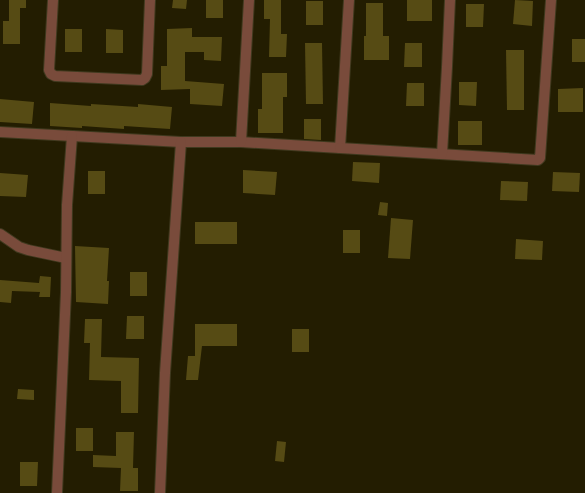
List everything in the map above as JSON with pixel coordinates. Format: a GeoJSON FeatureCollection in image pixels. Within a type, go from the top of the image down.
{"type":"FeatureCollection","features":[{"type":"Feature","properties":{"kind":"street"},"geometry":{"type":"LineString","coordinates":[[53,0],[49,70],[51,74],[55,76],[142,80],[146,78],[147,74],[150,0]]}},
{"type":"Feature","properties":{"kind":"street"},"geometry":{"type":"LineString","coordinates":[[241,142],[249,0]]}},
{"type":"Feature","properties":{"kind":"street"},"geometry":{"type":"LineString","coordinates":[[340,148],[349,0]]}},
{"type":"Feature","properties":{"kind":"street"},"geometry":{"type":"LineString","coordinates":[[442,154],[450,0]]}},
{"type":"Feature","properties":{"kind":"street"},"geometry":{"type":"LineString","coordinates":[[0,132],[181,142],[241,142],[538,160],[540,158],[551,0]]}},
{"type":"Feature","properties":{"kind":"street"},"geometry":{"type":"LineString","coordinates":[[57,493],[66,292],[67,205],[72,136]]}},
{"type":"Feature","properties":{"kind":"street"},"geometry":{"type":"LineString","coordinates":[[160,493],[165,373],[181,142]]}},
{"type":"Feature","properties":{"kind":"street"},"geometry":{"type":"LineString","coordinates":[[0,234],[20,247],[28,250],[66,258]]}},
{"type":"Feature","properties":{"kind":"building"},"geometry":{"type":"Polygon","coordinates":[[[9,0],[26,0],[26,8],[20,8],[20,44],[3,44],[3,21],[9,21],[9,0]]]}},
{"type":"Feature","properties":{"kind":"building"},"geometry":{"type":"Polygon","coordinates":[[[173,0],[187,0],[186,9],[172,8],[173,0]]]}},
{"type":"Feature","properties":{"kind":"building"},"geometry":{"type":"Polygon","coordinates":[[[206,0],[223,0],[223,18],[206,18],[206,0]]]}},
{"type":"Feature","properties":{"kind":"building"},"geometry":{"type":"Polygon","coordinates":[[[264,0],[281,0],[281,34],[287,34],[286,57],[269,57],[270,19],[264,19],[264,0]]]}},
{"type":"Feature","properties":{"kind":"building"},"geometry":{"type":"Polygon","coordinates":[[[407,0],[432,0],[432,21],[407,21],[407,0]]]}},
{"type":"Feature","properties":{"kind":"building"},"geometry":{"type":"Polygon","coordinates":[[[515,0],[533,1],[532,26],[513,24],[515,0]]]}},
{"type":"Feature","properties":{"kind":"building"},"geometry":{"type":"Polygon","coordinates":[[[306,1],[323,1],[323,25],[306,25],[306,1]]]}},
{"type":"Feature","properties":{"kind":"building"},"geometry":{"type":"Polygon","coordinates":[[[366,3],[383,3],[383,36],[389,36],[389,60],[364,60],[366,3]]]}},
{"type":"Feature","properties":{"kind":"building"},"geometry":{"type":"Polygon","coordinates":[[[466,4],[484,4],[483,27],[466,27],[466,4]]]}},
{"type":"Feature","properties":{"kind":"building"},"geometry":{"type":"Polygon","coordinates":[[[192,28],[192,37],[222,37],[221,61],[204,60],[204,52],[185,52],[185,81],[224,84],[222,106],[190,104],[190,89],[161,90],[161,66],[167,66],[167,29],[192,28]]]}},
{"type":"Feature","properties":{"kind":"building"},"geometry":{"type":"Polygon","coordinates":[[[65,29],[82,29],[82,52],[65,52],[65,29]]]}},
{"type":"Feature","properties":{"kind":"building"},"geometry":{"type":"Polygon","coordinates":[[[106,29],[123,30],[123,53],[106,53],[106,29]]]}},
{"type":"Feature","properties":{"kind":"building"},"geometry":{"type":"Polygon","coordinates":[[[572,39],[585,39],[585,62],[572,62],[572,39]]]}},
{"type":"Feature","properties":{"kind":"building"},"geometry":{"type":"Polygon","coordinates":[[[305,43],[322,43],[323,104],[306,104],[305,43]]]}},
{"type":"Feature","properties":{"kind":"building"},"geometry":{"type":"Polygon","coordinates":[[[405,43],[422,43],[422,67],[404,67],[405,43]]]}},
{"type":"Feature","properties":{"kind":"building"},"geometry":{"type":"Polygon","coordinates":[[[506,50],[524,50],[524,110],[507,110],[506,50]]]}},
{"type":"Feature","properties":{"kind":"building"},"geometry":{"type":"Polygon","coordinates":[[[262,73],[287,73],[287,97],[283,97],[283,133],[258,133],[258,109],[262,109],[262,73]]]}},
{"type":"Feature","properties":{"kind":"building"},"geometry":{"type":"Polygon","coordinates":[[[459,82],[477,82],[476,106],[459,105],[459,82]]]}},
{"type":"Feature","properties":{"kind":"building"},"geometry":{"type":"Polygon","coordinates":[[[407,83],[424,83],[424,106],[406,106],[407,83]]]}},
{"type":"Feature","properties":{"kind":"building"},"geometry":{"type":"Polygon","coordinates":[[[583,88],[583,112],[558,112],[558,89],[583,88]]]}},
{"type":"Feature","properties":{"kind":"building"},"geometry":{"type":"Polygon","coordinates":[[[0,99],[34,102],[32,124],[0,122],[0,99]]]}},
{"type":"Feature","properties":{"kind":"building"},"geometry":{"type":"Polygon","coordinates":[[[50,103],[138,107],[138,104],[172,107],[170,129],[124,126],[124,129],[82,126],[82,128],[50,126],[50,103]]]}},
{"type":"Feature","properties":{"kind":"building"},"geometry":{"type":"Polygon","coordinates":[[[304,119],[321,119],[321,140],[304,139],[304,119]]]}},
{"type":"Feature","properties":{"kind":"building"},"geometry":{"type":"Polygon","coordinates":[[[458,121],[482,121],[482,145],[458,145],[458,121]]]}},
{"type":"Feature","properties":{"kind":"building"},"geometry":{"type":"Polygon","coordinates":[[[353,162],[380,163],[379,183],[352,181],[353,162]]]}},
{"type":"Feature","properties":{"kind":"building"},"geometry":{"type":"Polygon","coordinates":[[[243,170],[277,172],[275,195],[243,193],[243,170]]]}},
{"type":"Feature","properties":{"kind":"building"},"geometry":{"type":"Polygon","coordinates":[[[88,171],[105,171],[105,194],[88,194],[88,171]]]}},
{"type":"Feature","properties":{"kind":"building"},"geometry":{"type":"Polygon","coordinates":[[[553,172],[580,173],[579,192],[552,191],[553,172]]]}},
{"type":"Feature","properties":{"kind":"building"},"geometry":{"type":"Polygon","coordinates":[[[0,173],[28,175],[26,197],[0,196],[0,173]]]}},
{"type":"Feature","properties":{"kind":"building"},"geometry":{"type":"Polygon","coordinates":[[[501,181],[528,182],[527,201],[500,200],[501,181]]]}},
{"type":"Feature","properties":{"kind":"building"},"geometry":{"type":"Polygon","coordinates":[[[380,202],[388,203],[387,216],[378,215],[380,202]]]}},
{"type":"Feature","properties":{"kind":"building"},"geometry":{"type":"Polygon","coordinates":[[[391,218],[413,220],[410,259],[388,258],[391,218]]]}},
{"type":"Feature","properties":{"kind":"building"},"geometry":{"type":"Polygon","coordinates":[[[195,222],[237,222],[237,244],[195,244],[195,222]]]}},
{"type":"Feature","properties":{"kind":"building"},"geometry":{"type":"Polygon","coordinates":[[[343,230],[360,230],[360,253],[343,253],[343,230]]]}},
{"type":"Feature","properties":{"kind":"building"},"geometry":{"type":"Polygon","coordinates":[[[516,239],[543,241],[542,260],[515,259],[516,239]]]}},
{"type":"Feature","properties":{"kind":"building"},"geometry":{"type":"Polygon","coordinates":[[[75,246],[109,248],[107,281],[109,281],[108,304],[76,302],[75,246]]]}},
{"type":"Feature","properties":{"kind":"building"},"geometry":{"type":"Polygon","coordinates":[[[130,272],[147,272],[147,296],[130,296],[130,272]]]}},
{"type":"Feature","properties":{"kind":"building"},"geometry":{"type":"Polygon","coordinates":[[[40,276],[51,277],[50,297],[39,297],[40,292],[12,291],[11,303],[0,302],[0,280],[39,283],[40,276]]]}},
{"type":"Feature","properties":{"kind":"building"},"geometry":{"type":"Polygon","coordinates":[[[127,316],[144,316],[144,339],[126,339],[127,316]]]}},
{"type":"Feature","properties":{"kind":"building"},"geometry":{"type":"Polygon","coordinates":[[[85,319],[102,319],[101,357],[139,358],[138,413],[121,413],[121,381],[89,380],[90,343],[84,343],[85,319]]]}},
{"type":"Feature","properties":{"kind":"building"},"geometry":{"type":"Polygon","coordinates":[[[195,324],[237,324],[237,346],[202,346],[198,380],[186,380],[188,356],[195,356],[195,324]]]}},
{"type":"Feature","properties":{"kind":"building"},"geometry":{"type":"Polygon","coordinates":[[[292,329],[309,329],[309,352],[292,352],[292,329]]]}},
{"type":"Feature","properties":{"kind":"building"},"geometry":{"type":"Polygon","coordinates":[[[18,389],[34,390],[34,400],[17,399],[18,389]]]}},
{"type":"Feature","properties":{"kind":"building"},"geometry":{"type":"Polygon","coordinates":[[[76,428],[93,428],[93,451],[76,451],[76,428]]]}},
{"type":"Feature","properties":{"kind":"building"},"geometry":{"type":"Polygon","coordinates":[[[116,432],[134,432],[133,468],[138,468],[138,491],[120,491],[121,468],[93,467],[93,455],[116,456],[116,432]]]}},
{"type":"Feature","properties":{"kind":"building"},"geometry":{"type":"Polygon","coordinates":[[[277,441],[286,442],[284,462],[275,461],[277,441]]]}},
{"type":"Feature","properties":{"kind":"building"},"geometry":{"type":"Polygon","coordinates":[[[20,462],[38,462],[37,486],[20,486],[20,462]]]}}]}
